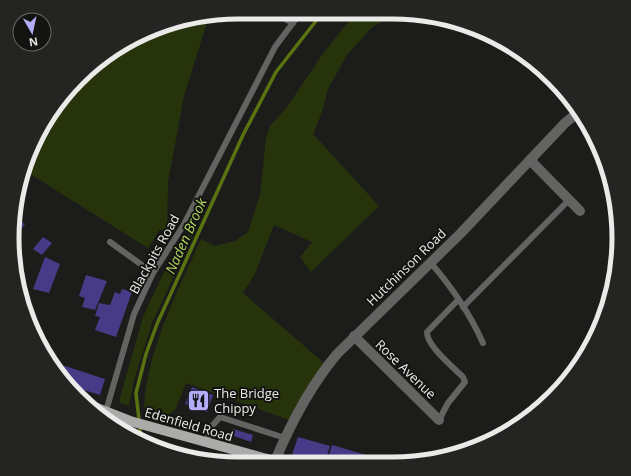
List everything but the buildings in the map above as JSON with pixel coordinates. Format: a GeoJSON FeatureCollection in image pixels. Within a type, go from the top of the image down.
{"type":"FeatureCollection","features":[{"type":"Feature","properties":{"kind":"main road","name":"Edenfield Road"},"geometry":{"type":"LineString","coordinates":[[102,410],[130,421],[259,457]]}},
{"type":"Feature","properties":{"kind":"street","name":"Hutchinson Road"},"geometry":{"type":"LineString","coordinates":[[279,457],[285,438],[327,365],[354,336],[430,262],[575,116]]}},
{"type":"Feature","properties":{"kind":"street"},"geometry":{"type":"LineString","coordinates":[[530,160],[580,211]]}},
{"type":"Feature","properties":{"kind":"street","name":"Rose Avenue"},"geometry":{"type":"LineString","coordinates":[[354,336],[439,420]]}},
{"type":"Feature","properties":{"kind":"lane"},"geometry":{"type":"LineString","coordinates":[[285,19],[293,23]]}},
{"type":"Feature","properties":{"kind":"lane","name":"Blackpits Road"},"geometry":{"type":"LineString","coordinates":[[106,411],[134,314],[153,273],[183,226],[275,47],[296,19]]}},
{"type":"Feature","properties":{"kind":"lane"},"geometry":{"type":"LineString","coordinates":[[463,307],[569,200]]}},
{"type":"Feature","properties":{"kind":"lane"},"geometry":{"type":"LineString","coordinates":[[110,242],[153,273]]}},
{"type":"Feature","properties":{"kind":"lane"},"geometry":{"type":"LineString","coordinates":[[430,262],[463,307],[483,343]]}},
{"type":"Feature","properties":{"kind":"lane"},"geometry":{"type":"LineString","coordinates":[[439,420],[448,403],[465,382],[463,377],[426,337],[427,332],[458,300]]}},
{"type":"Feature","properties":{"kind":"lane"},"geometry":{"type":"LineString","coordinates":[[206,442],[212,426],[220,417],[285,438]]}},
{"type":"Feature","properties":{"kind":"green space"},"geometry":{"type":"Polygon","coordinates":[[[350,19],[386,19],[371,28],[347,55],[328,89],[322,112],[313,134],[379,206],[311,272],[300,257],[312,242],[274,225],[255,274],[243,293],[325,364],[292,421],[186,383],[176,408],[169,415],[144,409],[146,387],[157,343],[173,301],[201,239],[215,246],[235,241],[248,232],[260,194],[266,139],[270,126],[287,107],[322,55],[350,19]]]}},
{"type":"Feature","properties":{"kind":"green space"},"geometry":{"type":"Polygon","coordinates":[[[207,21],[184,96],[168,182],[167,234],[160,229],[148,248],[29,173],[47,131],[58,134],[47,130],[56,116],[83,83],[105,64],[128,48],[154,36],[181,26],[207,21]]]}},
{"type":"Feature","properties":{"kind":"green space"},"geometry":{"type":"Polygon","coordinates":[[[188,234],[193,236],[152,323],[134,380],[129,406],[120,403],[120,398],[143,317],[162,276],[188,234]]]}},
{"type":"Feature","properties":{"kind":"waterway","name":"Naden Brook"},"geometry":{"type":"LineString","coordinates":[[141,434],[136,393],[146,354],[157,324],[243,135],[276,72],[318,19]]}},
{"type":"Feature","properties":{"kind":"place","name":"The Bridge Chippy"},"geometry":{"type":"Point","coordinates":[199,400]}}]}
